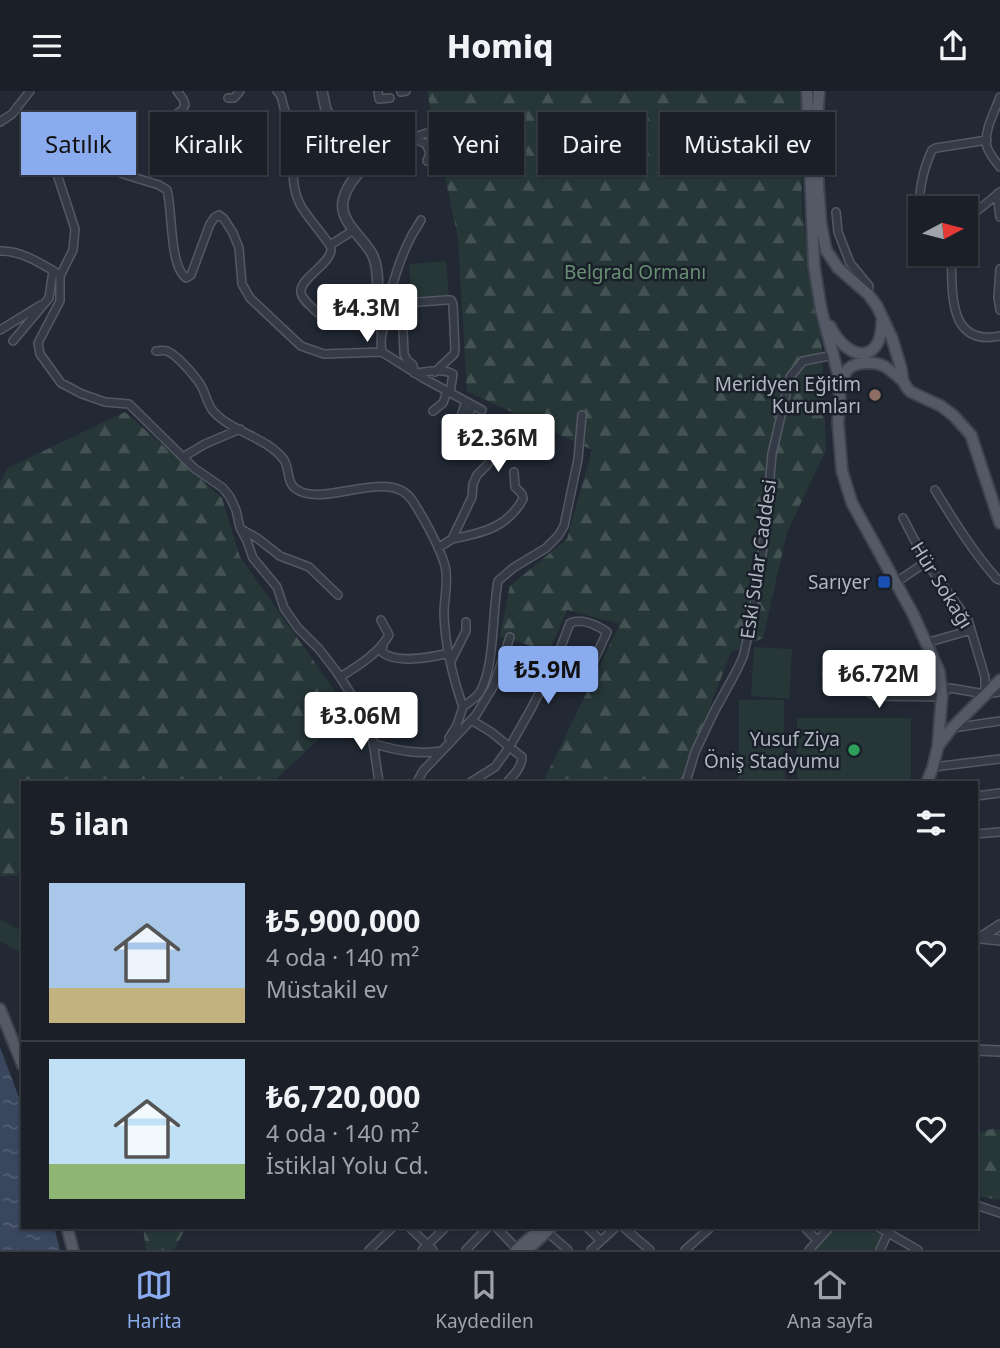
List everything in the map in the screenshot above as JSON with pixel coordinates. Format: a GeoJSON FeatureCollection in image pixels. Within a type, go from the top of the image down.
{"type":"FeatureCollection","features":[{"type":"Feature","properties":{"kind":"main road"},"geometry":{"type":"LineString","coordinates":[[807,91],[814,265],[839,377],[840,402]]}},
{"type":"Feature","properties":{"kind":"main road"},"geometry":{"type":"LineString","coordinates":[[819,91],[818,186],[826,250],[838,268],[868,294],[882,315],[892,338],[903,381]]}},
{"type":"Feature","properties":{"kind":"main road"},"geometry":{"type":"LineString","coordinates":[[824,318],[844,346],[856,354],[863,354],[873,350],[880,338],[882,315]]}},
{"type":"Feature","properties":{"kind":"main road"},"geometry":{"type":"LineString","coordinates":[[927,781],[938,746],[941,696],[939,671],[913,614],[846,488],[838,422],[846,371],[853,365],[878,364],[903,381],[911,392],[942,406],[954,416],[971,435],[1000,523]]}},
{"type":"Feature","properties":{"kind":"main road"},"geometry":{"type":"LineString","coordinates":[[938,746],[952,728],[1000,681]]}},
{"type":"Feature","properties":{"kind":"main road"},"geometry":{"type":"LineString","coordinates":[[940,715],[941,722],[952,728]]}},
{"type":"Feature","properties":{"kind":"main road"},"geometry":{"type":"LineString","coordinates":[[0,1009],[21,1061]]}},
{"type":"Feature","properties":{"kind":"main road"},"geometry":{"type":"LineString","coordinates":[[68,1229],[73,1250]]}},
{"type":"Feature","properties":{"kind":"main road"},"geometry":{"type":"LineString","coordinates":[[520,1250],[546,1229]]}},
{"type":"Feature","properties":{"kind":"street"},"geometry":{"type":"LineString","coordinates":[[0,122],[12,114],[30,91]]}},
{"type":"Feature","properties":{"kind":"street"},"geometry":{"type":"LineString","coordinates":[[177,91],[185,105],[179,112]]}},
{"type":"Feature","properties":{"kind":"street"},"geometry":{"type":"LineString","coordinates":[[228,98],[234,99],[240,91]]}},
{"type":"Feature","properties":{"kind":"street"},"geometry":{"type":"LineString","coordinates":[[278,91],[291,136],[295,194],[316,229],[330,245],[331,252],[301,289],[302,294],[319,314],[330,309]]}},
{"type":"Feature","properties":{"kind":"street"},"geometry":{"type":"LineString","coordinates":[[322,91],[327,112]]}},
{"type":"Feature","properties":{"kind":"street"},"geometry":{"type":"LineString","coordinates":[[378,91],[379,99],[390,98]]}},
{"type":"Feature","properties":{"kind":"street"},"geometry":{"type":"LineString","coordinates":[[1000,97],[986,140],[990,154],[1000,167]]}},
{"type":"Feature","properties":{"kind":"street"},"geometry":{"type":"LineString","coordinates":[[415,137],[428,134]]}},
{"type":"Feature","properties":{"kind":"street"},"geometry":{"type":"LineString","coordinates":[[415,139],[426,144],[430,153],[427,161]]}},
{"type":"Feature","properties":{"kind":"street"},"geometry":{"type":"LineString","coordinates":[[921,196],[932,150],[986,140]]}},
{"type":"Feature","properties":{"kind":"street"},"geometry":{"type":"LineString","coordinates":[[13,341],[50,298],[57,273],[73,250],[75,229],[57,175]]}},
{"type":"Feature","properties":{"kind":"street"},"geometry":{"type":"LineString","coordinates":[[126,175],[167,190],[173,248],[180,273],[184,277],[191,275],[210,224],[219,215],[233,233],[239,248],[242,284],[250,298],[301,346],[324,353],[382,352],[414,373],[482,410]]}},
{"type":"Feature","properties":{"kind":"street"},"geometry":{"type":"LineString","coordinates":[[357,175],[342,203],[344,214],[367,245],[377,269],[382,352]]}},
{"type":"Feature","properties":{"kind":"street"},"geometry":{"type":"LineString","coordinates":[[998,193],[1000,217]]}},
{"type":"Feature","properties":{"kind":"street"},"geometry":{"type":"LineString","coordinates":[[978,210],[998,193]]}},
{"type":"Feature","properties":{"kind":"street"},"geometry":{"type":"LineString","coordinates":[[836,212],[838,232],[850,263],[869,286],[868,294]]}},
{"type":"Feature","properties":{"kind":"street"},"geometry":{"type":"LineString","coordinates":[[382,331],[397,271],[409,240],[421,220]]}},
{"type":"Feature","properties":{"kind":"street"},"geometry":{"type":"LineString","coordinates":[[330,245],[354,230]]}},
{"type":"Feature","properties":{"kind":"street"},"geometry":{"type":"LineString","coordinates":[[0,251],[9,251],[38,262],[57,273]]}},
{"type":"Feature","properties":{"kind":"street"},"geometry":{"type":"LineString","coordinates":[[952,266],[958,321],[968,333],[982,338],[997,336],[1000,326]]}},
{"type":"Feature","properties":{"kind":"street"},"geometry":{"type":"LineString","coordinates":[[1000,269],[1000,310]]}},
{"type":"Feature","properties":{"kind":"street"},"geometry":{"type":"LineString","coordinates":[[57,273],[60,301],[38,343],[40,354],[48,368],[61,383],[82,394],[106,403],[129,404],[194,468],[223,488],[236,510],[240,528],[253,558],[276,587],[284,608],[340,677],[366,717],[379,781]]}},
{"type":"Feature","properties":{"kind":"street"},"geometry":{"type":"LineString","coordinates":[[414,373],[413,365],[404,354],[402,307],[409,302],[451,300],[455,350],[435,372]]}},
{"type":"Feature","properties":{"kind":"street"},"geometry":{"type":"LineString","coordinates":[[0,330],[45,303]]}},
{"type":"Feature","properties":{"kind":"street"},"geometry":{"type":"LineString","coordinates":[[156,351],[168,351],[179,360],[200,384],[214,412],[278,454],[286,464],[293,487],[301,492],[330,493],[374,487],[391,488],[403,491],[413,502],[438,548],[445,567],[444,615],[450,657],[463,707]]}},
{"type":"Feature","properties":{"kind":"street","name":"Eski Sular Caddesi"},"geometry":{"type":"LineString","coordinates":[[686,781],[695,752],[743,657],[765,534],[772,454],[790,377],[803,361],[834,355]]}},
{"type":"Feature","properties":{"kind":"street"},"geometry":{"type":"LineString","coordinates":[[414,373],[449,371],[453,374],[443,403],[433,411]]}},
{"type":"Feature","properties":{"kind":"street"},"geometry":{"type":"LineString","coordinates":[[463,430],[470,403]]}},
{"type":"Feature","properties":{"kind":"street"},"geometry":{"type":"LineString","coordinates":[[452,433],[470,403]]}},
{"type":"Feature","properties":{"kind":"street"},"geometry":{"type":"LineString","coordinates":[[441,752],[457,725],[463,707],[478,695],[485,680],[498,581],[513,568],[546,548],[564,526],[578,459],[582,415]]}},
{"type":"Feature","properties":{"kind":"street"},"geometry":{"type":"LineString","coordinates":[[184,457],[205,444],[240,429]]}},
{"type":"Feature","properties":{"kind":"street"},"geometry":{"type":"LineString","coordinates":[[452,539],[472,497],[477,475],[498,448]]}},
{"type":"Feature","properties":{"kind":"street"},"geometry":{"type":"LineString","coordinates":[[438,548],[452,539],[489,530],[516,512],[523,499],[515,487],[513,472]]}},
{"type":"Feature","properties":{"kind":"street"},"geometry":{"type":"LineString","coordinates":[[935,490],[961,534],[1000,580]]}},
{"type":"Feature","properties":{"kind":"street","name":"Hür Sokağı"},"geometry":{"type":"LineString","coordinates":[[903,518],[926,562],[968,620],[985,677],[985,694]]}},
{"type":"Feature","properties":{"kind":"street"},"geometry":{"type":"LineString","coordinates":[[240,528],[280,556],[309,567],[338,595]]}},
{"type":"Feature","properties":{"kind":"street"},"geometry":{"type":"LineString","coordinates":[[895,583],[926,562]]}},
{"type":"Feature","properties":{"kind":"street"},"geometry":{"type":"LineString","coordinates":[[381,620],[389,635],[381,652],[385,655],[411,659],[450,657]]}},
{"type":"Feature","properties":{"kind":"street"},"geometry":{"type":"LineString","coordinates":[[473,781],[495,767],[510,746],[531,709],[570,623],[574,621],[582,621],[607,632],[591,667]]}},
{"type":"Feature","properties":{"kind":"street"},"geometry":{"type":"LineString","coordinates":[[450,657],[466,631],[466,622]]}},
{"type":"Feature","properties":{"kind":"street"},"geometry":{"type":"LineString","coordinates":[[926,643],[971,629]]}},
{"type":"Feature","properties":{"kind":"street"},"geometry":{"type":"LineString","coordinates":[[418,781],[423,771],[471,720],[493,687],[510,637]]}},
{"type":"Feature","properties":{"kind":"street"},"geometry":{"type":"LineString","coordinates":[[340,677],[361,664],[383,645]]}},
{"type":"Feature","properties":{"kind":"street"},"geometry":{"type":"LineString","coordinates":[[827,674],[875,696],[941,696],[950,688],[985,694],[1000,692]]}},
{"type":"Feature","properties":{"kind":"street"},"geometry":{"type":"LineString","coordinates":[[471,720],[522,757],[523,761],[509,781]]}},
{"type":"Feature","properties":{"kind":"street"},"geometry":{"type":"LineString","coordinates":[[952,728],[1000,721]]}},
{"type":"Feature","properties":{"kind":"street"},"geometry":{"type":"LineString","coordinates":[[373,744],[422,754],[441,752]]}},
{"type":"Feature","properties":{"kind":"street"},"geometry":{"type":"LineString","coordinates":[[933,767],[1000,759]]}},
{"type":"Feature","properties":{"kind":"street"},"geometry":{"type":"LineString","coordinates":[[978,796],[1000,793]]}},
{"type":"Feature","properties":{"kind":"street"},"geometry":{"type":"LineString","coordinates":[[978,835],[1000,832]]}},
{"type":"Feature","properties":{"kind":"street"},"geometry":{"type":"LineString","coordinates":[[978,938],[1000,925]]}},
{"type":"Feature","properties":{"kind":"street"},"geometry":{"type":"LineString","coordinates":[[978,938],[1000,940]]}},
{"type":"Feature","properties":{"kind":"street"},"geometry":{"type":"LineString","coordinates":[[978,1050],[1000,1051]]}},
{"type":"Feature","properties":{"kind":"street"},"geometry":{"type":"LineString","coordinates":[[978,1206],[1000,1213]]}},
{"type":"Feature","properties":{"kind":"street"},"geometry":{"type":"LineString","coordinates":[[369,1250],[391,1229]]}},
{"type":"Feature","properties":{"kind":"street"},"geometry":{"type":"LineString","coordinates":[[411,1229],[428,1248],[444,1229]]}},
{"type":"Feature","properties":{"kind":"street"},"geometry":{"type":"LineString","coordinates":[[466,1250],[486,1229]]}},
{"type":"Feature","properties":{"kind":"street"},"geometry":{"type":"LineString","coordinates":[[498,1229],[520,1250]]}},
{"type":"Feature","properties":{"kind":"street"},"geometry":{"type":"LineString","coordinates":[[548,1229],[568,1250]]}},
{"type":"Feature","properties":{"kind":"street"},"geometry":{"type":"LineString","coordinates":[[589,1229],[601,1241]]}},
{"type":"Feature","properties":{"kind":"street"},"geometry":{"type":"LineString","coordinates":[[591,1250],[614,1229]]}},
{"type":"Feature","properties":{"kind":"street"},"geometry":{"type":"LineString","coordinates":[[625,1229],[650,1250]]}},
{"type":"Feature","properties":{"kind":"street"},"geometry":{"type":"LineString","coordinates":[[685,1250],[709,1229]]}},
{"type":"Feature","properties":{"kind":"street"},"geometry":{"type":"LineString","coordinates":[[806,1229],[817,1240]]}},
{"type":"Feature","properties":{"kind":"street"},"geometry":{"type":"LineString","coordinates":[[808,1250],[828,1229]]}},
{"type":"Feature","properties":{"kind":"street"},"geometry":{"type":"LineString","coordinates":[[881,1229],[918,1250]]}},
{"type":"Feature","properties":{"kind":"street"},"geometry":{"type":"LineString","coordinates":[[880,1250],[888,1233]]}},
{"type":"Feature","properties":{"kind":"green space","name":"Belgrad Ormanı"},"geometry":{"type":"Polygon","coordinates":[[[427,91],[801,91],[801,112],[660,112],[660,175],[802,175],[802,214],[821,334],[826,450],[787,532],[763,638],[731,652],[704,722],[686,781],[543,781],[620,624],[567,610],[549,652],[500,636],[510,586],[567,539],[592,450],[467,391],[458,238],[445,175],[524,175],[524,112],[431,112],[427,91]]]}},
{"type":"Feature","properties":{"kind":"green space"},"geometry":{"type":"Polygon","coordinates":[[[446,261],[449,298],[412,301],[409,264],[446,261]]]}},
{"type":"Feature","properties":{"kind":"green space"},"geometry":{"type":"Polygon","coordinates":[[[125,412],[222,498],[240,557],[349,711],[274,781],[21,781],[21,875],[0,876],[0,482],[8,468],[125,412]]]}},
{"type":"Feature","properties":{"kind":"green space"},"geometry":{"type":"Polygon","coordinates":[[[754,647],[792,649],[789,699],[751,696],[754,647]]]}},
{"type":"Feature","properties":{"kind":"green space"},"geometry":{"type":"Polygon","coordinates":[[[739,700],[784,700],[785,781],[739,781],[739,700]]]}},
{"type":"Feature","properties":{"kind":"green space","name":"Yusuf Ziya Öniş Stadyumu"},"geometry":{"type":"Polygon","coordinates":[[[797,718],[911,718],[911,781],[797,781],[797,718]]]}},
{"type":"Feature","properties":{"kind":"green space"},"geometry":{"type":"Polygon","coordinates":[[[0,919],[21,931],[21,953],[0,941],[0,919]]]}},
{"type":"Feature","properties":{"kind":"green space"},"geometry":{"type":"Polygon","coordinates":[[[1000,1130],[1000,1200],[978,1196],[978,1133],[1000,1130]]]}},
{"type":"Feature","properties":{"kind":"green space"},"geometry":{"type":"Polygon","coordinates":[[[143,1229],[185,1229],[174,1250],[146,1250],[143,1229]]]}},
{"type":"Feature","properties":{"kind":"green space"},"geometry":{"type":"Polygon","coordinates":[[[831,1229],[879,1229],[887,1233],[875,1250],[812,1250],[831,1229]]]}},
{"type":"Feature","properties":{"kind":"water"},"geometry":{"type":"Polygon","coordinates":[[[0,1047],[21,1103],[21,1229],[55,1229],[60,1250],[0,1250],[0,1047]]]}},
{"type":"Feature","properties":{"kind":"place","name":"Meridyen Eğitim Kurumları"},"geometry":{"type":"Point","coordinates":[875,395]}},
{"type":"Feature","properties":{"kind":"place","name":"Sarıyer"},"geometry":{"type":"Point","coordinates":[884,582]}},
{"type":"Feature","properties":{"kind":"place","name":"Yusuf Ziya Öniş Stadyumu"},"geometry":{"type":"Point","coordinates":[854,750]}}]}
